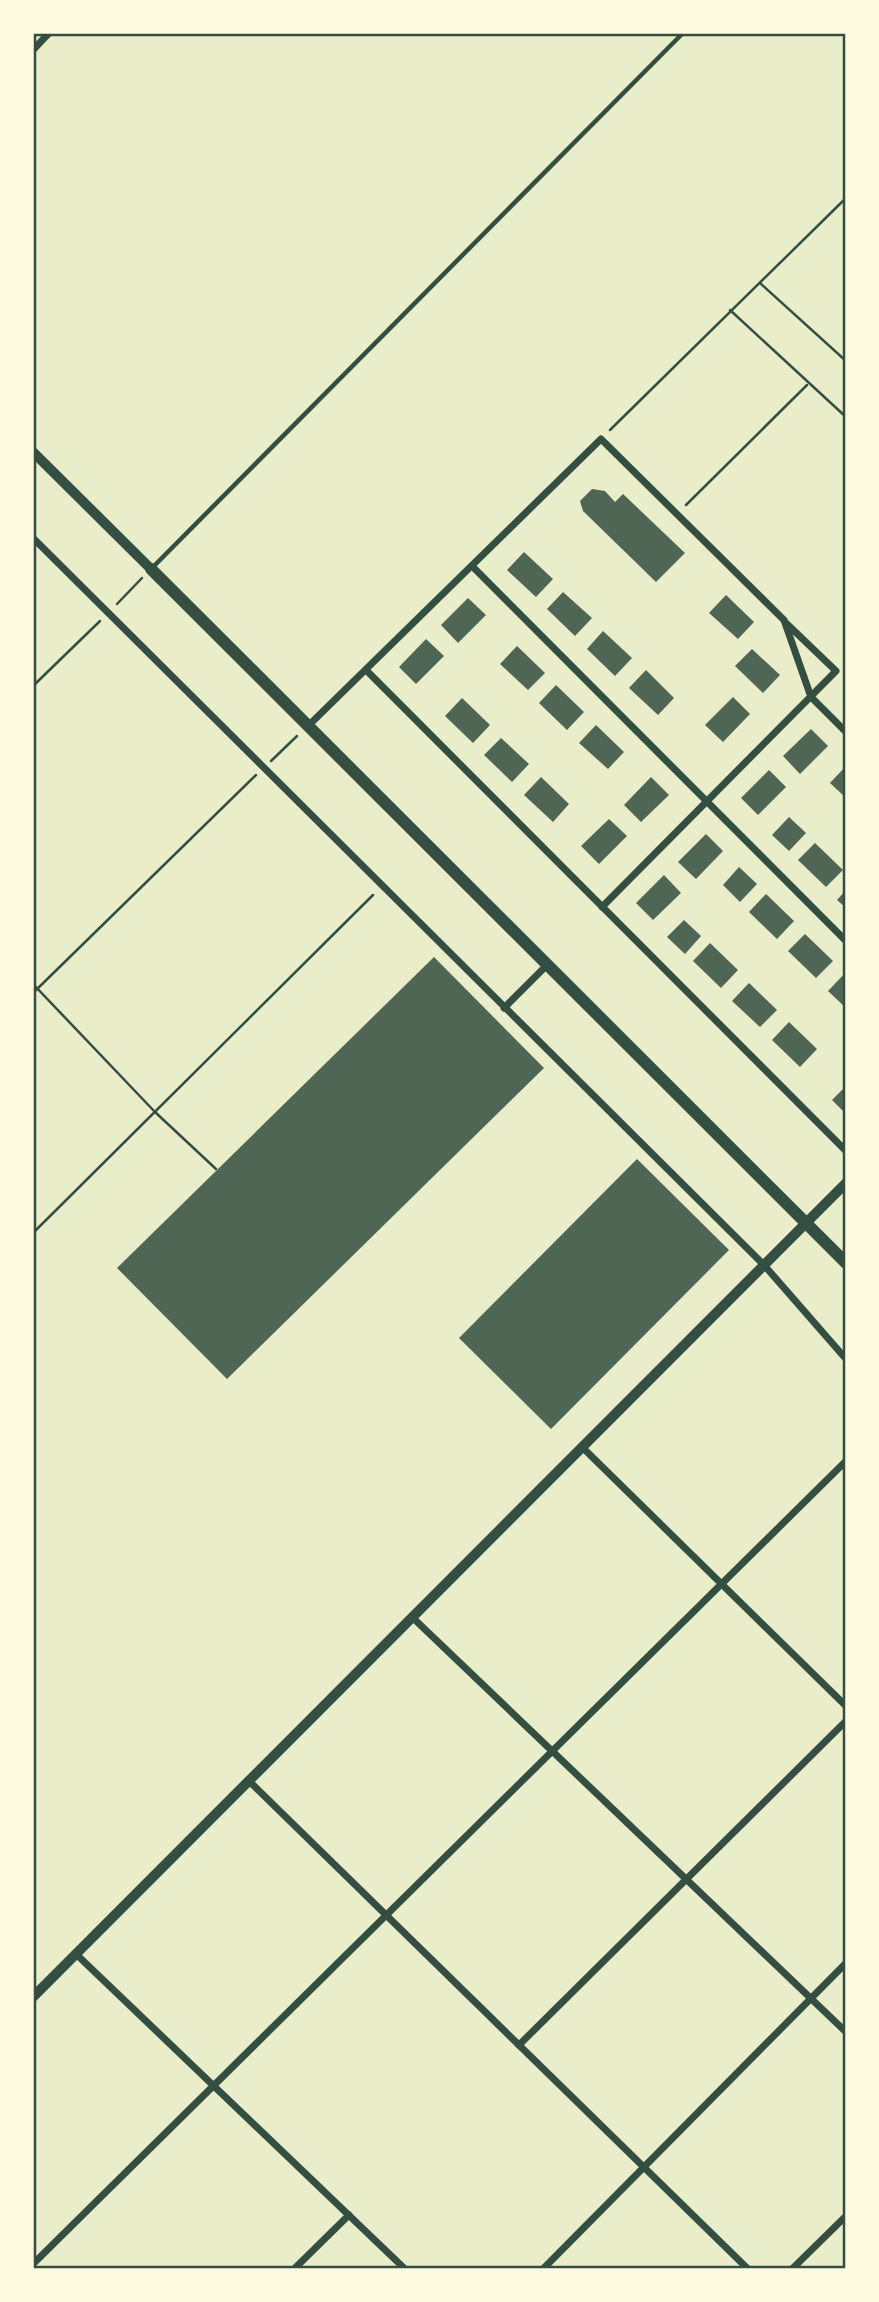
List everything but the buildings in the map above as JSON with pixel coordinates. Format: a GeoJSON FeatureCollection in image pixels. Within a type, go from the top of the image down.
{"type":"FeatureCollection","features":[{"type":"Feature","properties":{"kind":"main road"},"geometry":{"type":"LineString","coordinates":[[151,569],[846,1263]]}},
{"type":"Feature","properties":{"kind":"street"},"geometry":{"type":"LineString","coordinates":[[33,50],[50,33]]}},
{"type":"Feature","properties":{"kind":"street"},"geometry":{"type":"LineString","coordinates":[[308,726],[601,439],[836,671],[602,907]]}},
{"type":"Feature","properties":{"kind":"street"},"geometry":{"type":"LineString","coordinates":[[33,452],[151,569]]}},
{"type":"Feature","properties":{"kind":"street"},"geometry":{"type":"LineString","coordinates":[[33,538],[764,1265],[846,1359]]}},
{"type":"Feature","properties":{"kind":"street"},"geometry":{"type":"LineString","coordinates":[[472,566],[846,941]]}},
{"type":"Feature","properties":{"kind":"street"},"geometry":{"type":"LineString","coordinates":[[784,620],[811,697],[846,733]]}},
{"type":"Feature","properties":{"kind":"street"},"geometry":{"type":"LineString","coordinates":[[366,670],[846,1151]]}},
{"type":"Feature","properties":{"kind":"street"},"geometry":{"type":"LineString","coordinates":[[504,1008],[547,965]]}},
{"type":"Feature","properties":{"kind":"street"},"geometry":{"type":"LineString","coordinates":[[33,1997],[846,1183]]}},
{"type":"Feature","properties":{"kind":"street"},"geometry":{"type":"LineString","coordinates":[[582,1447],[846,1706]]}},
{"type":"Feature","properties":{"kind":"street"},"geometry":{"type":"LineString","coordinates":[[33,2264],[846,1461]]}},
{"type":"Feature","properties":{"kind":"street"},"geometry":{"type":"LineString","coordinates":[[412,1617],[846,2032]]}},
{"type":"Feature","properties":{"kind":"street"},"geometry":{"type":"LineString","coordinates":[[519,2045],[846,1721]]}},
{"type":"Feature","properties":{"kind":"street"},"geometry":{"type":"LineString","coordinates":[[249,1781],[748,2269]]}},
{"type":"Feature","properties":{"kind":"street"},"geometry":{"type":"LineString","coordinates":[[76,1954],[405,2269]]}},
{"type":"Feature","properties":{"kind":"street"},"geometry":{"type":"LineString","coordinates":[[543,2269],[846,1963]]}},
{"type":"Feature","properties":{"kind":"street"},"geometry":{"type":"LineString","coordinates":[[294,2269],[349,2215]]}},
{"type":"Feature","properties":{"kind":"street"},"geometry":{"type":"LineString","coordinates":[[792,2269],[846,2216]]}},
{"type":"Feature","properties":{"kind":"lane"},"geometry":{"type":"LineString","coordinates":[[151,569],[683,33]]}},
{"type":"Feature","properties":{"kind":"path"},"geometry":{"type":"LineString","coordinates":[[601,439],[846,198]]}},
{"type":"Feature","properties":{"kind":"path"},"geometry":{"type":"LineString","coordinates":[[758,282],[846,361]]}},
{"type":"Feature","properties":{"kind":"path"},"geometry":{"type":"LineString","coordinates":[[730,310],[807,385],[846,417]]}},
{"type":"Feature","properties":{"kind":"path"},"geometry":{"type":"LineString","coordinates":[[676,515],[807,385]]}},
{"type":"Feature","properties":{"kind":"path"},"geometry":{"type":"LineString","coordinates":[[33,686],[151,569]]}},
{"type":"Feature","properties":{"kind":"path"},"geometry":{"type":"LineString","coordinates":[[33,993],[308,726]]}},
{"type":"Feature","properties":{"kind":"path"},"geometry":{"type":"LineString","coordinates":[[33,1233],[381,886]]}},
{"type":"Feature","properties":{"kind":"path"},"geometry":{"type":"LineString","coordinates":[[33,984],[155,1112],[216,1169]]}}]}
